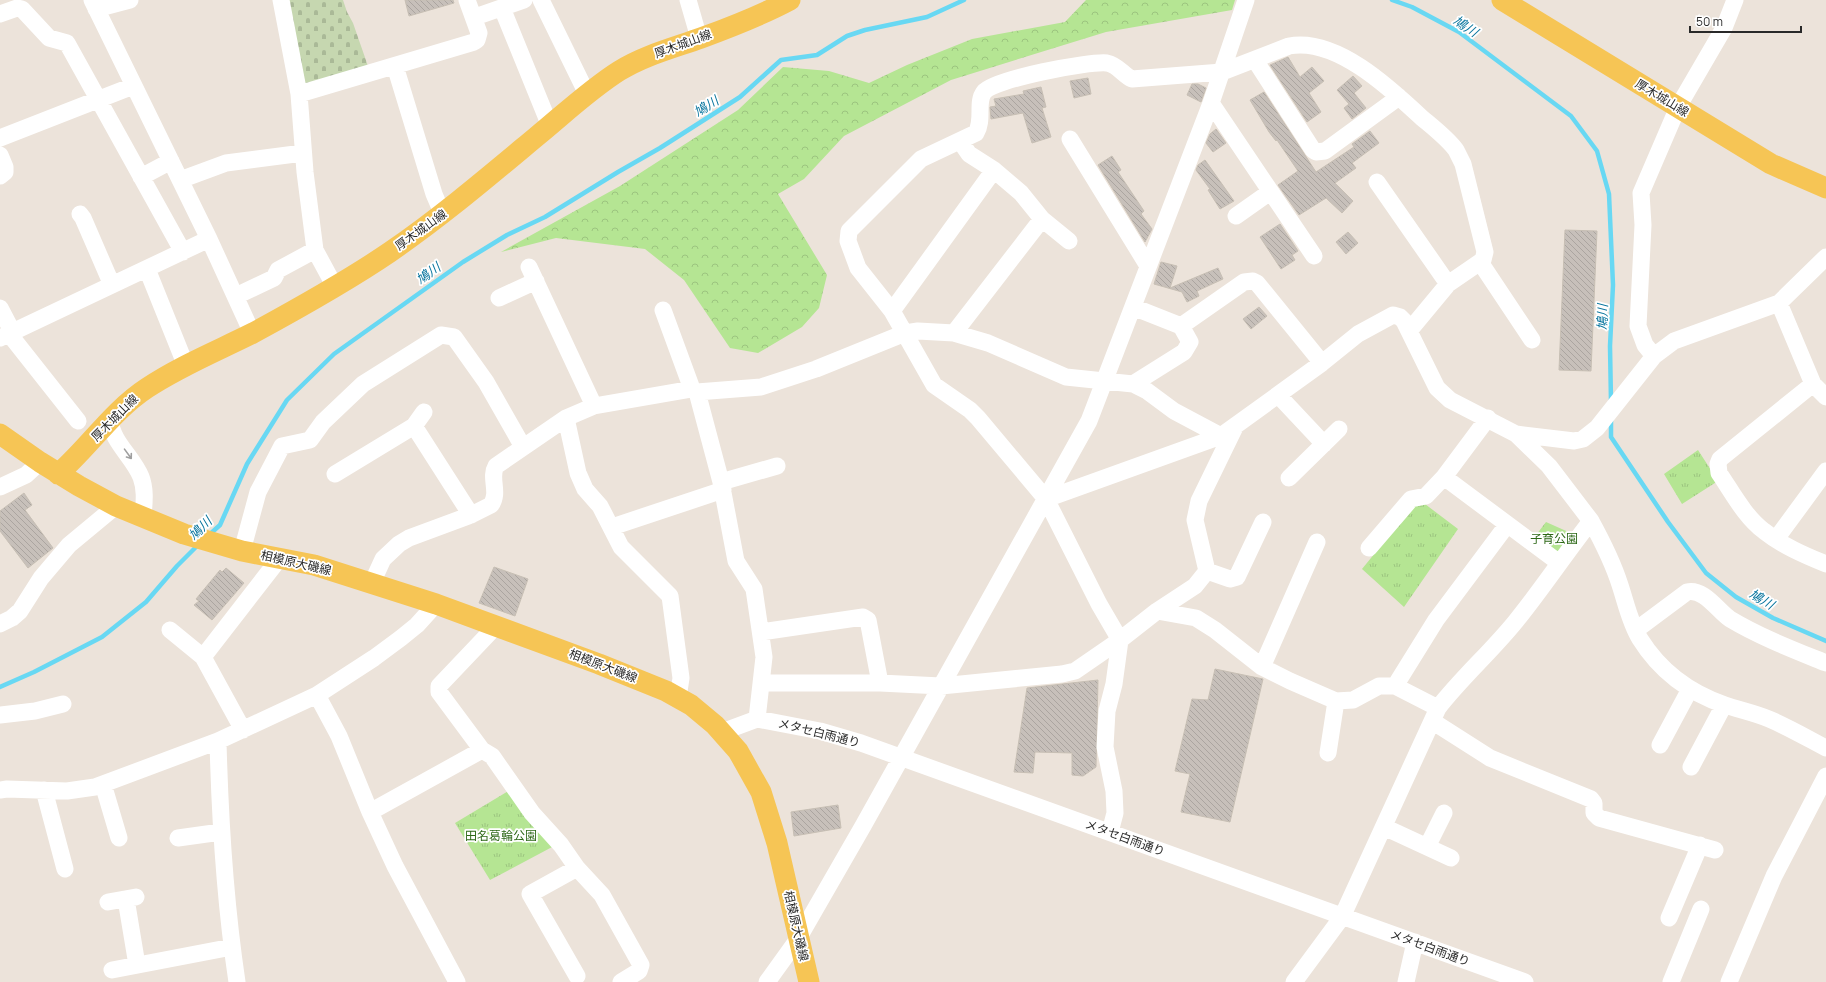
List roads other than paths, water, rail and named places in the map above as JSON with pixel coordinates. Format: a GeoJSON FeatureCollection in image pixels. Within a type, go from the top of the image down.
{"type":"FeatureCollection","features":[{"type":"Feature","properties":{"kind":"main road","name":"厚木城山線"},"geometry":{"type":"LineString","coordinates":[[58,474],[77,457],[110,420],[144,390],[335,287],[388,254],[443,215],[587,94],[620,71],[655,53],[756,17],[790,0]]}},
{"type":"Feature","properties":{"kind":"main road","name":"厚木城山線"},"geometry":{"type":"LineString","coordinates":[[1515,4],[1678,108],[1771,164],[1826,188]]}},
{"type":"Feature","properties":{"kind":"main road"},"geometry":{"type":"LineString","coordinates":[[0,434],[58,474],[116,506],[143,517]]}},
{"type":"Feature","properties":{"kind":"main road","name":"相模原大磯線"},"geometry":{"type":"LineString","coordinates":[[143,517],[216,545],[314,565],[372,582],[436,604],[651,684],[678,698],[701,713],[722,732],[742,755],[762,796],[777,843],[809,982]]}},
{"type":"Feature","properties":{"kind":"street"},"geometry":{"type":"LineString","coordinates":[[130,0],[94,4],[209,239],[252,333]]}},
{"type":"Feature","properties":{"kind":"street"},"geometry":{"type":"LineString","coordinates":[[281,0],[299,94],[303,153],[315,250],[335,287]]}},
{"type":"Feature","properties":{"kind":"street"},"geometry":{"type":"LineString","coordinates":[[299,94],[477,40],[479,33],[475,17],[467,0]]}},
{"type":"Feature","properties":{"kind":"street"},"geometry":{"type":"LineString","coordinates":[[475,17],[524,0]]}},
{"type":"Feature","properties":{"kind":"street"},"geometry":{"type":"LineString","coordinates":[[541,0],[587,94]]}},
{"type":"Feature","properties":{"kind":"street"},"geometry":{"type":"LineString","coordinates":[[688,0],[699,38]]}},
{"type":"Feature","properties":{"kind":"street"},"geometry":{"type":"LineString","coordinates":[[767,982],[798,939],[1090,421],[1132,307],[1211,103],[1246,0]]}},
{"type":"Feature","properties":{"kind":"street"},"geometry":{"type":"LineString","coordinates":[[1654,356],[1645,345],[1638,326],[1643,225],[1641,193],[1678,108],[1724,28],[1735,0]]}},
{"type":"Feature","properties":{"kind":"street"},"geometry":{"type":"LineString","coordinates":[[0,14],[17,8],[22,9],[49,38],[66,43],[183,252]]}},
{"type":"Feature","properties":{"kind":"street"},"geometry":{"type":"LineString","coordinates":[[502,8],[550,126]]}},
{"type":"Feature","properties":{"kind":"street"},"geometry":{"type":"LineString","coordinates":[[1110,832],[1115,813],[1114,791],[1105,747],[1107,711],[1114,684],[1120,640],[1099,604],[1046,499],[1027,474],[978,418],[970,410],[934,384],[892,311],[858,268],[848,241],[849,231],[874,208],[915,164],[927,155],[976,133],[980,125],[981,98],[986,90],[1045,70],[1089,64],[1108,64],[1119,68],[1128,77],[1138,80],[1222,72],[1289,46],[1309,45],[1348,59],[1376,77],[1453,145],[1462,164],[1485,252],[1484,258],[1448,284],[1409,331]]}},
{"type":"Feature","properties":{"kind":"street"},"geometry":{"type":"LineString","coordinates":[[1255,60],[1313,150],[1316,152],[1325,151],[1399,96]]}},
{"type":"Feature","properties":{"kind":"street"},"geometry":{"type":"LineString","coordinates":[[395,66],[434,194],[443,215]]}},
{"type":"Feature","properties":{"kind":"street"},"geometry":{"type":"LineString","coordinates":[[0,138],[134,86]]}},
{"type":"Feature","properties":{"kind":"street"},"geometry":{"type":"LineString","coordinates":[[1211,103],[1314,256]]}},
{"type":"Feature","properties":{"kind":"street"},"geometry":{"type":"LineString","coordinates":[[1070,139],[1148,266]]}},
{"type":"Feature","properties":{"kind":"street"},"geometry":{"type":"LineString","coordinates":[[960,141],[969,154],[994,170],[1021,193],[1042,219],[1069,241]]}},
{"type":"Feature","properties":{"kind":"street"},"geometry":{"type":"LineString","coordinates":[[180,180],[226,163],[303,153]]}},
{"type":"Feature","properties":{"kind":"street"},"geometry":{"type":"LineString","coordinates":[[0,155],[5,167],[4,172],[0,176]]}},
{"type":"Feature","properties":{"kind":"street"},"geometry":{"type":"LineString","coordinates":[[141,177],[171,161]]}},
{"type":"Feature","properties":{"kind":"street"},"geometry":{"type":"LineString","coordinates":[[892,311],[994,170]]}},
{"type":"Feature","properties":{"kind":"street"},"geometry":{"type":"LineString","coordinates":[[1376,182],[1448,284]]}},
{"type":"Feature","properties":{"kind":"street"},"geometry":{"type":"LineString","coordinates":[[1236,216],[1270,192]]}},
{"type":"Feature","properties":{"kind":"street"},"geometry":{"type":"LineString","coordinates":[[80,214],[112,285]]}},
{"type":"Feature","properties":{"kind":"street"},"geometry":{"type":"LineString","coordinates":[[954,332],[1042,219]]}},
{"type":"Feature","properties":{"kind":"street"},"geometry":{"type":"LineString","coordinates":[[6,335],[209,239]]}},
{"type":"Feature","properties":{"kind":"street"},"geometry":{"type":"LineString","coordinates":[[236,296],[274,278],[278,270],[315,250]]}},
{"type":"Feature","properties":{"kind":"street"},"geometry":{"type":"LineString","coordinates":[[1516,434],[1574,441],[1583,439],[1597,428],[1631,387],[1654,356],[1674,341],[1778,303],[1826,257]]}},
{"type":"Feature","properties":{"kind":"street"},"geometry":{"type":"LineString","coordinates":[[1480,262],[1532,340]]}},
{"type":"Feature","properties":{"kind":"street"},"geometry":{"type":"LineString","coordinates":[[147,269],[186,366]]}},
{"type":"Feature","properties":{"kind":"street"},"geometry":{"type":"LineString","coordinates":[[499,298],[533,274],[594,406]]}},
{"type":"Feature","properties":{"kind":"street"},"geometry":{"type":"LineString","coordinates":[[1181,326],[1244,282],[1253,281],[1257,283],[1322,363]]}},
{"type":"Feature","properties":{"kind":"street"},"geometry":{"type":"LineString","coordinates":[[1778,303],[1813,384],[1826,397]]}},
{"type":"Feature","properties":{"kind":"street"},"geometry":{"type":"LineString","coordinates":[[1132,307],[1181,326],[1190,342],[1188,349],[1133,384]]}},
{"type":"Feature","properties":{"kind":"street"},"geometry":{"type":"LineString","coordinates":[[0,308],[6,335],[14,340],[78,421]]}},
{"type":"Feature","properties":{"kind":"street"},"geometry":{"type":"LineString","coordinates":[[662,310],[695,390],[722,486],[736,561],[754,589],[761,632],[764,657],[757,719],[722,732]]}},
{"type":"Feature","properties":{"kind":"street"},"geometry":{"type":"LineString","coordinates":[[1046,499],[1221,436],[1322,363],[1358,334],[1393,315],[1400,317],[1409,331],[1437,388],[1450,400],[1488,418],[1516,434],[1549,466],[1591,521],[1620,584],[1640,639],[1664,669],[1690,689],[1724,705],[1769,719],[1826,748]]}},
{"type":"Feature","properties":{"kind":"street"},"geometry":{"type":"LineString","coordinates":[[372,582],[383,559],[399,544],[409,538],[471,515],[488,507],[493,502],[495,494],[494,472],[496,466],[566,418],[594,406],[695,390],[761,387],[816,369],[905,333],[918,331],[954,332],[988,344],[1066,377],[1133,384],[1147,391],[1174,410],[1221,436]]}},
{"type":"Feature","properties":{"kind":"street"},"geometry":{"type":"LineString","coordinates":[[242,551],[258,492],[282,446],[310,440],[323,422],[363,384],[442,336],[450,335],[454,337],[486,382],[523,448]]}},
{"type":"Feature","properties":{"kind":"street"},"geometry":{"type":"LineString","coordinates":[[1813,384],[1720,459],[1718,464],[1719,473],[1739,503],[1763,531],[1792,550],[1826,564]]}},
{"type":"Feature","properties":{"kind":"street"},"geometry":{"type":"LineString","coordinates":[[1278,395],[1324,444]]}},
{"type":"Feature","properties":{"kind":"street"},"geometry":{"type":"LineString","coordinates":[[335,474],[414,426],[424,412]]}},
{"type":"Feature","properties":{"kind":"street"},"geometry":{"type":"LineString","coordinates":[[566,418],[578,473],[585,489],[600,506],[612,527],[620,547],[670,596],[681,678],[678,698]]}},
{"type":"Feature","properties":{"kind":"street"},"geometry":{"type":"LineString","coordinates":[[1369,548],[1411,499],[1426,496],[1444,477],[1488,418]]}},
{"type":"Feature","properties":{"kind":"street"},"geometry":{"type":"LineString","coordinates":[[110,420],[114,435],[133,461],[142,478],[144,492],[143,517]]}},
{"type":"Feature","properties":{"kind":"street"},"geometry":{"type":"LineString","coordinates":[[1207,571],[1195,520],[1196,513],[1199,501],[1236,425]]}},
{"type":"Feature","properties":{"kind":"street"},"geometry":{"type":"LineString","coordinates":[[414,426],[471,515]]}},
{"type":"Feature","properties":{"kind":"street"},"geometry":{"type":"LineString","coordinates":[[1289,478],[1339,429]]}},
{"type":"Feature","properties":{"kind":"street"},"geometry":{"type":"LineString","coordinates":[[0,487],[26,475],[40,462]]}},
{"type":"Feature","properties":{"kind":"street"},"geometry":{"type":"LineString","coordinates":[[612,527],[776,466]]}},
{"type":"Feature","properties":{"kind":"street"},"geometry":{"type":"LineString","coordinates":[[1776,539],[1826,472]]}},
{"type":"Feature","properties":{"kind":"street"},"geometry":{"type":"LineString","coordinates":[[1444,477],[1558,562]]}},
{"type":"Feature","properties":{"kind":"street"},"geometry":{"type":"LineString","coordinates":[[0,624],[12,618],[20,611],[41,578],[69,546],[116,506]]}},
{"type":"Feature","properties":{"kind":"street"},"geometry":{"type":"LineString","coordinates":[[1294,982],[1342,916],[1435,715],[1451,691],[1515,622],[1558,562],[1591,521]]}},
{"type":"Feature","properties":{"kind":"street"},"geometry":{"type":"LineString","coordinates":[[1207,571],[1230,578],[1237,577],[1263,522]]}},
{"type":"Feature","properties":{"kind":"street"},"geometry":{"type":"LineString","coordinates":[[1395,686],[1436,620],[1507,525]]}},
{"type":"Feature","properties":{"kind":"street"},"geometry":{"type":"LineString","coordinates":[[1262,667],[1317,542]]}},
{"type":"Feature","properties":{"kind":"street"},"geometry":{"type":"LineString","coordinates":[[203,657],[279,559]]}},
{"type":"Feature","properties":{"kind":"street"},"geometry":{"type":"LineString","coordinates":[[762,682],[880,683],[941,686],[1062,674],[1075,671],[1120,640],[1157,611],[1195,586],[1207,571]]}},
{"type":"Feature","properties":{"kind":"street"},"geometry":{"type":"LineString","coordinates":[[1636,630],[1687,592],[1697,592],[1730,618],[1768,639],[1826,663]]}},
{"type":"Feature","properties":{"kind":"street"},"geometry":{"type":"LineString","coordinates":[[0,790],[67,791],[104,784],[218,741],[317,695],[374,658],[401,638],[417,625],[436,604]]}},
{"type":"Feature","properties":{"kind":"street"},"geometry":{"type":"LineString","coordinates":[[1157,611],[1196,618],[1216,630],[1262,667],[1336,701],[1353,700],[1379,686],[1395,686],[1490,758],[1591,799],[1594,803],[1594,813],[1599,818],[1707,847],[1669,918]]}},
{"type":"Feature","properties":{"kind":"street"},"geometry":{"type":"LineString","coordinates":[[761,632],[863,617],[868,620],[880,683]]}},
{"type":"Feature","properties":{"kind":"street"},"geometry":{"type":"LineString","coordinates":[[496,626],[438,690],[440,695],[482,750],[492,756],[532,813],[566,851],[577,868],[602,895],[641,964],[639,971],[621,982]]}},
{"type":"Feature","properties":{"kind":"street"},"geometry":{"type":"LineString","coordinates":[[170,630],[203,657],[243,730]]}},
{"type":"Feature","properties":{"kind":"street"},"geometry":{"type":"LineString","coordinates":[[1660,745],[1690,689]]}},
{"type":"Feature","properties":{"kind":"street"},"geometry":{"type":"LineString","coordinates":[[317,695],[339,736],[370,812],[395,866],[457,982]]}},
{"type":"Feature","properties":{"kind":"street"},"geometry":{"type":"LineString","coordinates":[[1328,752],[1336,701]]}},
{"type":"Feature","properties":{"kind":"street"},"geometry":{"type":"LineString","coordinates":[[0,715],[35,711],[63,704]]}},
{"type":"Feature","properties":{"kind":"street"},"geometry":{"type":"LineString","coordinates":[[1691,767],[1724,705]]}},
{"type":"Feature","properties":{"kind":"street","name":"メタセ白雨通り"},"geometry":{"type":"LineString","coordinates":[[757,719],[820,731],[901,757],[1415,942],[1505,978],[1525,982]]}},
{"type":"Feature","properties":{"kind":"street"},"geometry":{"type":"LineString","coordinates":[[218,741],[221,832],[232,947],[237,982]]}},
{"type":"Feature","properties":{"kind":"street"},"geometry":{"type":"LineString","coordinates":[[370,812],[482,750]]}},
{"type":"Feature","properties":{"kind":"street"},"geometry":{"type":"LineString","coordinates":[[1728,982],[1774,876],[1826,776]]}},
{"type":"Feature","properties":{"kind":"street"},"geometry":{"type":"LineString","coordinates":[[104,784],[119,838]]}},
{"type":"Feature","properties":{"kind":"street"},"geometry":{"type":"LineString","coordinates":[[44,790],[65,868]]}},
{"type":"Feature","properties":{"kind":"street"},"geometry":{"type":"LineString","coordinates":[[1427,847],[1444,813]]}},
{"type":"Feature","properties":{"kind":"street"},"geometry":{"type":"LineString","coordinates":[[1384,826],[1451,858]]}},
{"type":"Feature","properties":{"kind":"street"},"geometry":{"type":"LineString","coordinates":[[178,838],[221,832]]}},
{"type":"Feature","properties":{"kind":"street"},"geometry":{"type":"LineString","coordinates":[[577,868],[524,897],[577,976]]}},
{"type":"Feature","properties":{"kind":"street"},"geometry":{"type":"LineString","coordinates":[[108,902],[131,898],[137,965]]}},
{"type":"Feature","properties":{"kind":"street"},"geometry":{"type":"LineString","coordinates":[[1671,982],[1701,909]]}},
{"type":"Feature","properties":{"kind":"street"},"geometry":{"type":"LineString","coordinates":[[1406,982],[1415,942]]}},
{"type":"Feature","properties":{"kind":"street"},"geometry":{"type":"LineString","coordinates":[[112,970],[232,947]]}},
{"type":"Feature","properties":{"kind":"waterway","name":"鳩川"},"geometry":{"type":"LineString","coordinates":[[209,535],[220,525],[247,464],[287,400],[334,354],[463,262],[507,235],[545,217],[660,148],[740,97],[781,60],[817,55],[847,36],[865,30],[927,17],[964,0]]}},
{"type":"Feature","properties":{"kind":"waterway","name":"鳩川"},"geometry":{"type":"LineString","coordinates":[[1392,0],[1412,7],[1459,32],[1571,116],[1597,151],[1609,194],[1613,285],[1610,346],[1611,402]]}},
{"type":"Feature","properties":{"kind":"waterway","name":"鳩川"},"geometry":{"type":"LineString","coordinates":[[1611,419],[1611,437],[1668,522],[1706,573],[1736,597],[1773,618],[1826,641]]}},
{"type":"Feature","properties":{"kind":"waterway","name":"鳩川"},"geometry":{"type":"LineString","coordinates":[[0,687],[34,672],[102,637],[146,602],[177,566],[199,544]]}},
{"type":"Feature","properties":{"kind":"park label","name":"子育公園"},"geometry":{"type":"Point","coordinates":[1554,539]}},
{"type":"Feature","properties":{"kind":"park label","name":"田名葛輪公園"},"geometry":{"type":"Point","coordinates":[501,836]}}]}
